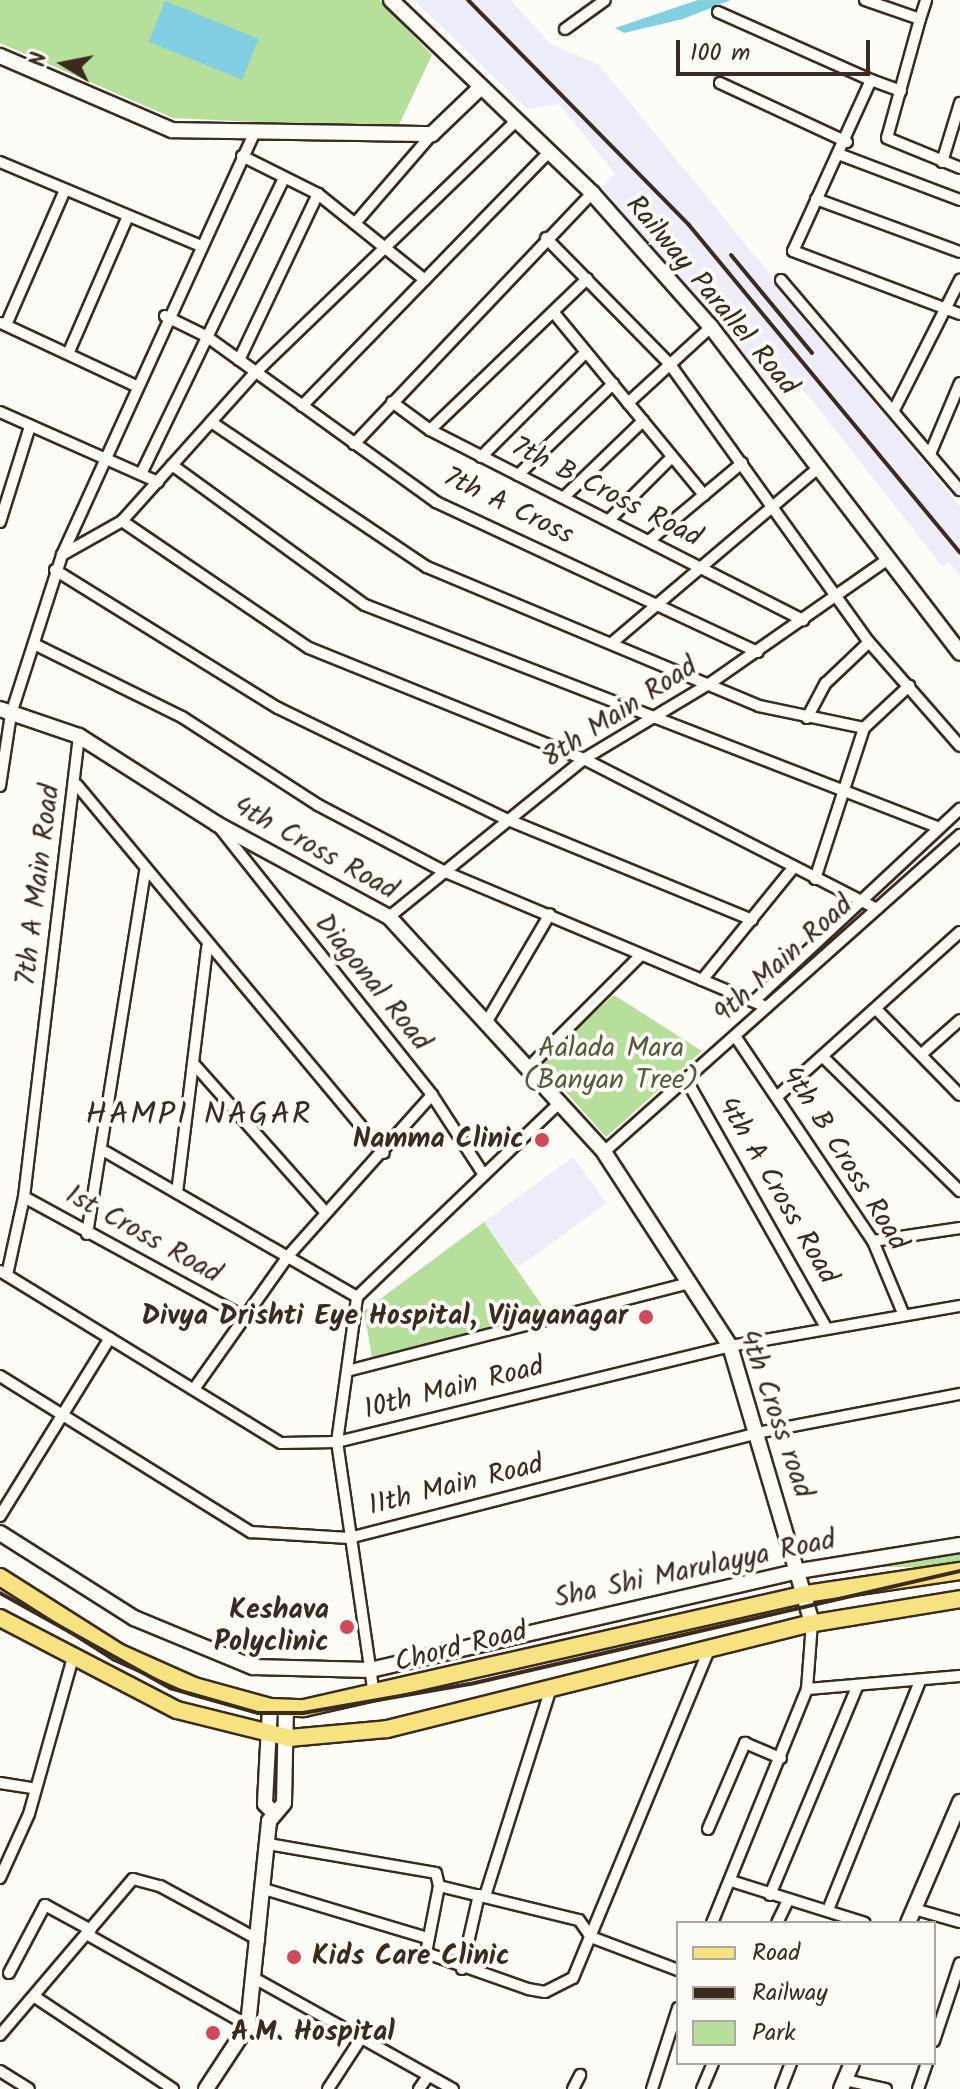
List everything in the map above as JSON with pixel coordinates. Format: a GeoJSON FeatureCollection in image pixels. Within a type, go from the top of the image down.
{"type":"FeatureCollection","features":[{"type":"Feature","properties":{"kind":"main road","name":"Chord Road"},"geometry":{"type":"LineString","coordinates":[[0,1577],[118,1652],[194,1686],[278,1707],[375,1697],[806,1594],[960,1571]]}},
{"type":"Feature","properties":{"kind":"main road"},"geometry":{"type":"LineString","coordinates":[[0,1618],[72,1661],[177,1710],[271,1738],[289,1738],[387,1729],[812,1623],[960,1599]]}},
{"type":"Feature","properties":{"kind":"street","name":"Railway Parallel Road"},"geometry":{"type":"LineString","coordinates":[[391,0],[512,125],[592,193],[711,327],[885,561],[960,653]]}},
{"type":"Feature","properties":{"kind":"street"},"geometry":{"type":"LineString","coordinates":[[565,29],[605,0]]}},
{"type":"Feature","properties":{"kind":"street"},"geometry":{"type":"LineString","coordinates":[[865,0],[920,19]]}},
{"type":"Feature","properties":{"kind":"street"},"geometry":{"type":"LineString","coordinates":[[926,0],[887,138],[960,168]]}},
{"type":"Feature","properties":{"kind":"street"},"geometry":{"type":"LineString","coordinates":[[718,12],[901,91]]}},
{"type":"Feature","properties":{"kind":"street"},"geometry":{"type":"LineString","coordinates":[[0,56],[172,130],[432,134]]}},
{"type":"Feature","properties":{"kind":"street"},"geometry":{"type":"LineString","coordinates":[[871,80],[847,142],[816,199],[793,251],[960,314]]}},
{"type":"Feature","properties":{"kind":"street"},"geometry":{"type":"LineString","coordinates":[[720,83],[847,142]]}},
{"type":"Feature","properties":{"kind":"street"},"geometry":{"type":"LineString","coordinates":[[357,221],[432,134],[479,89]]}},
{"type":"Feature","properties":{"kind":"street"},"geometry":{"type":"LineString","coordinates":[[942,162],[960,103]]}},
{"type":"Feature","properties":{"kind":"street"},"geometry":{"type":"LineString","coordinates":[[62,555],[122,521],[255,373],[512,125]]}},
{"type":"Feature","properties":{"kind":"street"},"geometry":{"type":"LineString","coordinates":[[0,786],[6,711],[34,644],[55,570],[102,454],[165,316],[255,132]]}},
{"type":"Feature","properties":{"kind":"street"},"geometry":{"type":"LineString","coordinates":[[302,406],[547,154]]}},
{"type":"Feature","properties":{"kind":"street"},"geometry":{"type":"LineString","coordinates":[[841,155],[960,200]]}},
{"type":"Feature","properties":{"kind":"street"},"geometry":{"type":"LineString","coordinates":[[242,156],[318,194],[357,221],[425,280]]}},
{"type":"Feature","properties":{"kind":"street"},"geometry":{"type":"LineString","coordinates":[[0,162],[198,245]]}},
{"type":"Feature","properties":{"kind":"street"},"geometry":{"type":"LineString","coordinates":[[141,474],[284,178]]}},
{"type":"Feature","properties":{"kind":"street"},"geometry":{"type":"LineString","coordinates":[[65,190],[3,324],[134,385]]}},
{"type":"Feature","properties":{"kind":"street"},"geometry":{"type":"LineString","coordinates":[[354,444],[546,238],[592,193]]}},
{"type":"Feature","properties":{"kind":"street"},"geometry":{"type":"LineString","coordinates":[[239,360],[318,194]]}},
{"type":"Feature","properties":{"kind":"street"},"geometry":{"type":"LineString","coordinates":[[816,199],[960,252]]}},
{"type":"Feature","properties":{"kind":"street"},"geometry":{"type":"LineString","coordinates":[[68,354],[128,216]]}},
{"type":"Feature","properties":{"kind":"street"},"geometry":{"type":"LineString","coordinates":[[546,238],[669,363],[869,642],[960,746]]}},
{"type":"Feature","properties":{"kind":"street"},"geometry":{"type":"LineString","coordinates":[[430,430],[587,279]]}},
{"type":"Feature","properties":{"kind":"street"},"geometry":{"type":"LineString","coordinates":[[781,280],[895,408],[960,490]]}},
{"type":"Feature","properties":{"kind":"street"},"geometry":{"type":"LineString","coordinates":[[895,408],[948,310],[960,280]]}},
{"type":"Feature","properties":{"kind":"street"},"geometry":{"type":"LineString","coordinates":[[554,313],[704,495]]}},
{"type":"Feature","properties":{"kind":"street","name":"7th A Cross"},"geometry":{"type":"LineString","coordinates":[[165,316],[206,336],[354,444],[470,520],[655,602],[758,652]]}},
{"type":"Feature","properties":{"kind":"street"},"geometry":{"type":"LineString","coordinates":[[628,403],[711,327]]}},
{"type":"Feature","properties":{"kind":"street"},"geometry":{"type":"LineString","coordinates":[[481,457],[586,352]]}},
{"type":"Feature","properties":{"kind":"street"},"geometry":{"type":"LineString","coordinates":[[930,454],[960,383]]}},
{"type":"Feature","properties":{"kind":"street"},"geometry":{"type":"LineString","coordinates":[[518,475],[613,384]]}},
{"type":"Feature","properties":{"kind":"street","name":"7th B Cross Road"},"geometry":{"type":"LineString","coordinates":[[392,402],[430,430],[803,620]]}},
{"type":"Feature","properties":{"kind":"street"},"geometry":{"type":"LineString","coordinates":[[0,412],[102,454],[158,482]]}},
{"type":"Feature","properties":{"kind":"street"},"geometry":{"type":"LineString","coordinates":[[564,497],[643,421]]}},
{"type":"Feature","properties":{"kind":"street"},"geometry":{"type":"LineString","coordinates":[[211,422],[427,567],[709,684],[807,718],[864,728]]}},
{"type":"Feature","properties":{"kind":"street"},"geometry":{"type":"LineString","coordinates":[[0,522],[4,499],[30,426]]}},
{"type":"Feature","properties":{"kind":"street"},"geometry":{"type":"LineString","coordinates":[[609,520],[672,457]]}},
{"type":"Feature","properties":{"kind":"street"},"geometry":{"type":"LineString","coordinates":[[650,540],[742,463]]}},
{"type":"Feature","properties":{"kind":"street"},"geometry":{"type":"LineString","coordinates":[[172,465],[365,605],[651,720],[937,827]]}},
{"type":"Feature","properties":{"kind":"street"},"geometry":{"type":"LineString","coordinates":[[613,642],[696,565],[817,469]]}},
{"type":"Feature","properties":{"kind":"street"},"geometry":{"type":"LineString","coordinates":[[122,521],[309,648],[584,759],[877,909]]}},
{"type":"Feature","properties":{"kind":"street","name":"8th Main Road"},"geometry":{"type":"LineString","coordinates":[[389,917],[506,819],[584,759],[758,652],[885,561]]}},
{"type":"Feature","properties":{"kind":"street"},"geometry":{"type":"LineString","coordinates":[[55,570],[278,708],[506,819],[752,920]]}},
{"type":"Feature","properties":{"kind":"street"},"geometry":{"type":"LineString","coordinates":[[807,718],[826,683],[869,642]]}},
{"type":"Feature","properties":{"kind":"street"},"geometry":{"type":"LineString","coordinates":[[34,644],[182,717],[318,805],[443,871],[767,1007]]}},
{"type":"Feature","properties":{"kind":"street"},"geometry":{"type":"LineString","coordinates":[[815,879],[864,728],[909,686]]}},
{"type":"Feature","properties":{"kind":"street","name":"4th Cross Road"},"geometry":{"type":"LineString","coordinates":[[6,711],[79,736],[217,824],[389,917],[604,1152],[660,1234]]}},
{"type":"Feature","properties":{"kind":"street","name":"7th A Main Road"},"geometry":{"type":"LineString","coordinates":[[4,1273],[24,1197],[77,785],[79,736]]}},
{"type":"Feature","properties":{"kind":"street"},"geometry":{"type":"LineString","coordinates":[[77,785],[207,947],[384,1153]]}},
{"type":"Feature","properties":{"kind":"street"},"geometry":{"type":"LineString","coordinates":[[754,1001],[937,827],[960,809]]}},
{"type":"Feature","properties":{"kind":"street","name":"Diagonal Road"},"geometry":{"type":"LineString","coordinates":[[217,824],[432,1095],[484,1175]]}},
{"type":"Feature","properties":{"kind":"street","name":"9th Main Road"},"geometry":{"type":"LineString","coordinates":[[604,1152],[960,835]]}},
{"type":"Feature","properties":{"kind":"street"},"geometry":{"type":"LineString","coordinates":[[702,980],[793,868]]}},
{"type":"Feature","properties":{"kind":"street"},"geometry":{"type":"LineString","coordinates":[[87,1234],[106,1152],[145,872]]}},
{"type":"Feature","properties":{"kind":"street"},"geometry":{"type":"LineString","coordinates":[[486,1023],[550,914]]}},
{"type":"Feature","properties":{"kind":"street"},"geometry":{"type":"LineString","coordinates":[[780,1094],[960,932]]}},
{"type":"Feature","properties":{"kind":"street"},"geometry":{"type":"LineString","coordinates":[[177,1193],[207,947]]}},
{"type":"Feature","properties":{"kind":"street"},"geometry":{"type":"LineString","coordinates":[[528,1068],[640,956]]}},
{"type":"Feature","properties":{"kind":"street"},"geometry":{"type":"LineString","coordinates":[[876,1009],[924,1052],[960,1095]]}},
{"type":"Feature","properties":{"kind":"street"},"geometry":{"type":"LineString","coordinates":[[924,1052],[960,1020]]}},
{"type":"Feature","properties":{"kind":"street","name":"4th B Cross Road"},"geometry":{"type":"LineString","coordinates":[[735,1036],[780,1094],[873,1241],[903,1313]]}},
{"type":"Feature","properties":{"kind":"street"},"geometry":{"type":"LineString","coordinates":[[823,1057],[960,1191]]}},
{"type":"Feature","properties":{"kind":"street"},"geometry":{"type":"LineString","coordinates":[[193,1063],[326,1213]]}},
{"type":"Feature","properties":{"kind":"street","name":"4th A Cross Road"},"geometry":{"type":"LineString","coordinates":[[686,1079],[826,1327]]}},
{"type":"Feature","properties":{"kind":"street"},"geometry":{"type":"LineString","coordinates":[[194,1389],[240,1315],[288,1256],[384,1153],[432,1095]]}},
{"type":"Feature","properties":{"kind":"street"},"geometry":{"type":"LineString","coordinates":[[375,1697],[337,1442],[357,1297],[559,1103]]}},
{"type":"Feature","properties":{"kind":"street"},"geometry":{"type":"LineString","coordinates":[[106,1152],[357,1297]]}},
{"type":"Feature","properties":{"kind":"street","name":"1st Cross Road"},"geometry":{"type":"LineString","coordinates":[[24,1197],[240,1315]]}},
{"type":"Feature","properties":{"kind":"street"},"geometry":{"type":"LineString","coordinates":[[873,1241],[960,1228]]}},
{"type":"Feature","properties":{"kind":"street","name":"4th Cross road"},"geometry":{"type":"LineString","coordinates":[[660,1234],[730,1346],[806,1594],[812,1623]]}},
{"type":"Feature","properties":{"kind":"street","name":"10th Main Road"},"geometry":{"type":"LineString","coordinates":[[4,1273],[281,1443],[337,1442],[730,1346],[903,1313],[960,1306]]}},
{"type":"Feature","properties":{"kind":"street"},"geometry":{"type":"LineString","coordinates":[[347,1371],[690,1283]]}},
{"type":"Feature","properties":{"kind":"street"},"geometry":{"type":"LineString","coordinates":[[0,1516],[110,1338]]}},
{"type":"Feature","properties":{"kind":"street","name":"11th Main Road"},"geometry":{"type":"LineString","coordinates":[[0,1376],[251,1532],[349,1538],[757,1433],[960,1394]]}},
{"type":"Feature","properties":{"kind":"street","name":"Sha Shi Marulayya Road"},"geometry":{"type":"LineString","coordinates":[[0,1533],[134,1618],[253,1667],[370,1670],[799,1571],[960,1545]]}},
{"type":"Feature","properties":{"kind":"street"},"geometry":{"type":"LineString","coordinates":[[713,1921],[807,1689],[812,1623]]}},
{"type":"Feature","properties":{"kind":"street"},"geometry":{"type":"LineString","coordinates":[[268,1844],[436,1873],[439,1886],[426,1953],[462,1969],[545,1992],[573,1978],[709,1649]]}},
{"type":"Feature","properties":{"kind":"street"},"geometry":{"type":"LineString","coordinates":[[0,1878],[36,1789],[72,1661]]}},
{"type":"Feature","properties":{"kind":"street"},"geometry":{"type":"LineString","coordinates":[[807,1689],[960,1676]]}},
{"type":"Feature","properties":{"kind":"street"},"geometry":{"type":"LineString","coordinates":[[828,1910],[920,1681]]}},
{"type":"Feature","properties":{"kind":"street"},"geometry":{"type":"LineString","coordinates":[[770,1895],[857,1687]]}},
{"type":"Feature","properties":{"kind":"street"},"geometry":{"type":"LineString","coordinates":[[462,1969],[482,1896],[551,1688]]}},
{"type":"Feature","properties":{"kind":"street"},"geometry":{"type":"LineString","coordinates":[[272,1811],[265,1804],[271,1738],[278,1707]]}},
{"type":"Feature","properties":{"kind":"street"},"geometry":{"type":"LineString","coordinates":[[206,2089],[248,2025],[272,1811],[284,1803],[289,1738],[278,1707]]}},
{"type":"Feature","properties":{"kind":"street"},"geometry":{"type":"LineString","coordinates":[[708,1829],[745,1743],[781,1758]]}},
{"type":"Feature","properties":{"kind":"street"},"geometry":{"type":"LineString","coordinates":[[0,1783],[36,1789]]}},
{"type":"Feature","properties":{"kind":"street"},"geometry":{"type":"LineString","coordinates":[[960,1802],[911,1916],[960,1922]]}},
{"type":"Feature","properties":{"kind":"street"},"geometry":{"type":"LineString","coordinates":[[0,2035],[133,1879],[160,1886],[259,1940]]}},
{"type":"Feature","properties":{"kind":"street"},"geometry":{"type":"LineString","coordinates":[[731,1881],[859,1921]]}},
{"type":"Feature","properties":{"kind":"street"},"geometry":{"type":"LineString","coordinates":[[439,1886],[579,1920],[591,1937],[676,1969]]}},
{"type":"Feature","properties":{"kind":"street"},"geometry":{"type":"LineString","coordinates":[[264,1889],[427,1938]]}},
{"type":"Feature","properties":{"kind":"street"},"geometry":{"type":"LineString","coordinates":[[778,1921],[788,1900]]}},
{"type":"Feature","properties":{"kind":"street"},"geometry":{"type":"LineString","coordinates":[[9,1973],[45,1905],[248,2025]]}},
{"type":"Feature","properties":{"kind":"street"},"geometry":{"type":"LineString","coordinates":[[936,2035],[960,1963]]}},
{"type":"Feature","properties":{"kind":"street"},"geometry":{"type":"LineString","coordinates":[[254,1978],[285,1999],[453,2089]]}},
{"type":"Feature","properties":{"kind":"street"},"geometry":{"type":"LineString","coordinates":[[35,1997],[173,2089]]}},
{"type":"Feature","properties":{"kind":"street"},"geometry":{"type":"LineString","coordinates":[[652,2089],[676,2014]]}},
{"type":"Feature","properties":{"kind":"street"},"geometry":{"type":"LineString","coordinates":[[328,2089],[360,2040]]}},
{"type":"Feature","properties":{"kind":"street"},"geometry":{"type":"LineString","coordinates":[[702,2089],[712,2065]]}},
{"type":"Feature","properties":{"kind":"street"},"geometry":{"type":"LineString","coordinates":[[781,2089],[790,2065]]}},
{"type":"Feature","properties":{"kind":"street"},"geometry":{"type":"LineString","coordinates":[[851,2065],[843,2085],[886,2089]]}},
{"type":"Feature","properties":{"kind":"street"},"geometry":{"type":"LineString","coordinates":[[918,2089],[926,2065]]}},
{"type":"Feature","properties":{"kind":"street"},"geometry":{"type":"LineString","coordinates":[[0,2071],[29,2089]]}},
{"type":"Feature","properties":{"kind":"street"},"geometry":{"type":"LineString","coordinates":[[573,2089],[580,2075]]}},
{"type":"Feature","properties":{"kind":"street"},"geometry":{"type":"LineString","coordinates":[[419,2089],[428,2076]]}},
{"type":"Feature","properties":{"kind":"shaded area"},"geometry":{"type":"Polygon","coordinates":[[[414,0],[511,0],[549,43],[599,65],[960,507],[960,576],[949,562],[942,566],[811,399],[785,371],[767,383],[602,188],[615,174],[559,104],[527,109],[414,0]]]}},
{"type":"Feature","properties":{"kind":"shaded area"},"geometry":{"type":"Polygon","coordinates":[[[573,1157],[607,1203],[518,1268],[484,1222],[573,1157]]]}},
{"type":"Feature","properties":{"kind":"green space"},"geometry":{"type":"Polygon","coordinates":[[[0,0],[379,0],[432,55],[397,129],[173,118],[0,43],[0,0]]]}},
{"type":"Feature","properties":{"kind":"green space","name":"Aalada Mara (Banyan Tree)"},"geometry":{"type":"Polygon","coordinates":[[[614,995],[702,1051],[606,1137],[539,1062],[614,995]]]}},
{"type":"Feature","properties":{"kind":"green space"},"geometry":{"type":"Polygon","coordinates":[[[484,1222],[550,1317],[373,1363],[364,1311],[484,1222]]]}},
{"type":"Feature","properties":{"kind":"green space"},"geometry":{"type":"Polygon","coordinates":[[[881,1549],[960,1549],[960,1567],[881,1567],[881,1549]]]}},
{"type":"Feature","properties":{"kind":"water"},"geometry":{"type":"Polygon","coordinates":[[[698,0],[731,0],[683,19],[624,33],[615,28],[698,0]]]}},
{"type":"Feature","properties":{"kind":"water"},"geometry":{"type":"Polygon","coordinates":[[[165,1],[259,39],[242,80],[149,42],[165,1]]]}},
{"type":"Feature","properties":{"kind":"railway"},"geometry":{"type":"LineString","coordinates":[[468,0],[689,225],[960,553]]}},
{"type":"Feature","properties":{"kind":"railway"},"geometry":{"type":"LineString","coordinates":[[731,255],[812,353]]}},
{"type":"Feature","properties":{"kind":"railway"},"geometry":{"type":"LineString","coordinates":[[0,1593],[170,1688],[258,1713],[303,1713],[470,1684],[960,1571]]}},
{"type":"Feature","properties":{"kind":"place","name":"Namma Clinic"},"geometry":{"type":"Point","coordinates":[542,1140]}},
{"type":"Feature","properties":{"kind":"place","name":"Divya Drishti Eye Hospital, Vijayanagar"},"geometry":{"type":"Point","coordinates":[646,1317]}},
{"type":"Feature","properties":{"kind":"place","name":"Keshava Polyclinic"},"geometry":{"type":"Point","coordinates":[347,1627]}},
{"type":"Feature","properties":{"kind":"place","name":"Kids Care Clinic"},"geometry":{"type":"Point","coordinates":[294,1957]}},
{"type":"Feature","properties":{"kind":"place","name":"A.M. Hospital"},"geometry":{"type":"Point","coordinates":[213,2033]}},
{"type":"Feature","properties":{"kind":"district","name":"HAMPI NAGAR"},"geometry":{"type":"Point","coordinates":[199,1116]}}]}
